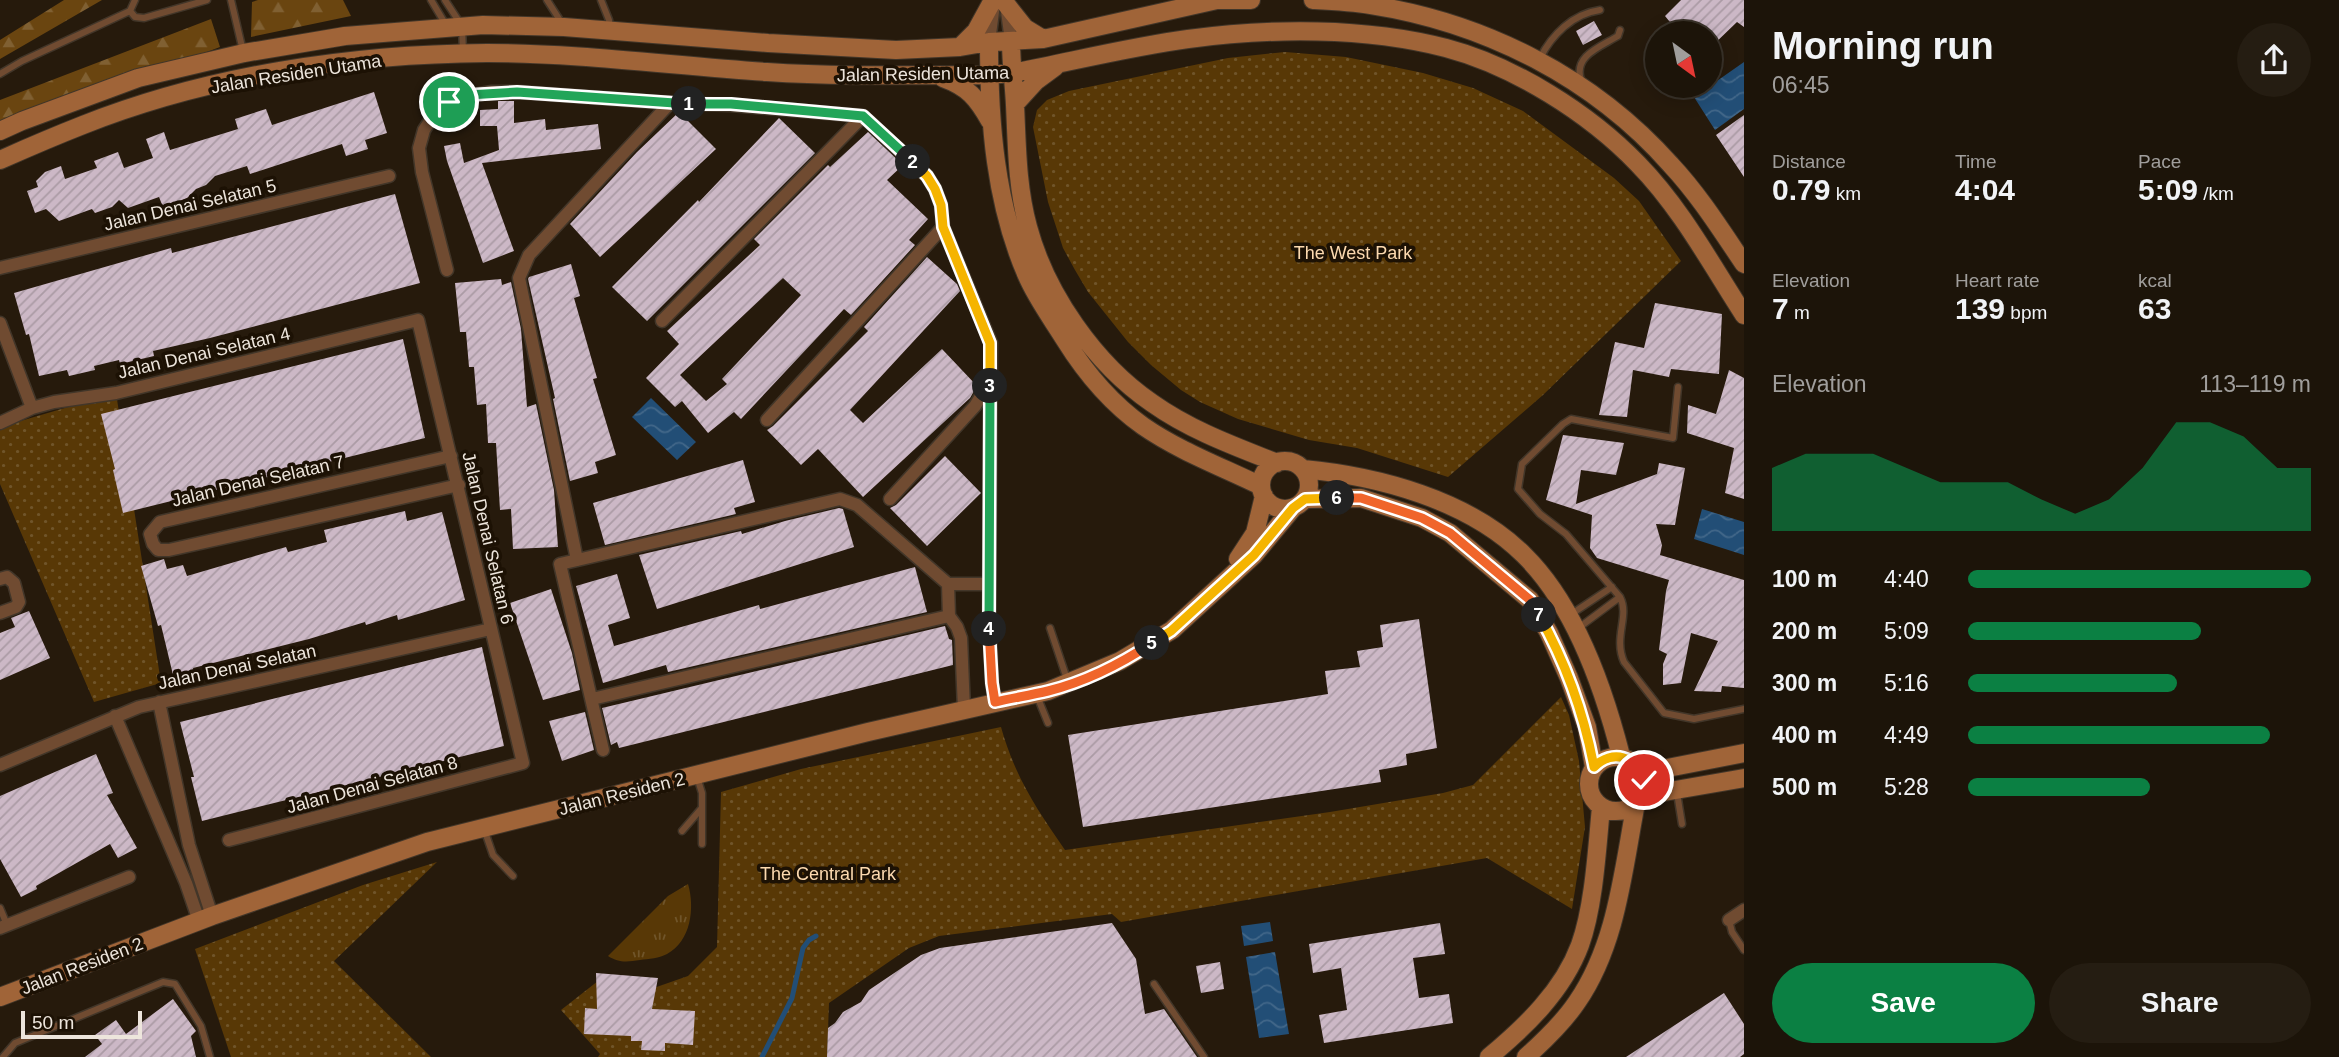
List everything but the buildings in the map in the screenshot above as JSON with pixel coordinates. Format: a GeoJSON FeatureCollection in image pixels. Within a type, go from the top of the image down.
{"type":"FeatureCollection","features":[{"type":"Feature","properties":{"kind":"street","name":"Jalan Residen Utama"},"geometry":{"type":"LineString","coordinates":[[0,131],[138,78],[244,52],[345,36],[455,27],[564,27],[870,50],[960,47],[989,42],[1043,39],[1217,0],[1251,0]]}},
{"type":"Feature","properties":{"kind":"street"},"geometry":{"type":"LineString","coordinates":[[1313,0],[1367,4],[1425,16],[1479,32],[1539,60],[1584,88],[1628,121],[1672,165],[1712,216],[1744,264]]}},
{"type":"Feature","properties":{"kind":"street"},"geometry":{"type":"LineString","coordinates":[[1000,1],[1025,28],[1043,39]]}},
{"type":"Feature","properties":{"kind":"street"},"geometry":{"type":"LineString","coordinates":[[1000,1],[1011,41],[1016,156],[1027,224],[1034,247],[1049,278],[1086,339],[1104,361],[1153,404],[1212,438],[1277,463]]}},
{"type":"Feature","properties":{"kind":"street"},"geometry":{"type":"LineString","coordinates":[[1000,1],[989,42],[989,75],[999,186],[1015,247],[1046,312],[1076,359],[1112,399],[1142,425],[1171,443],[1262,491],[1276,507],[1361,498],[1422,518],[1450,533],[1530,600],[1549,633],[1587,727],[1594,767],[1589,784],[1590,793],[1601,807],[1619,811],[1638,800],[1744,778]]}},
{"type":"Feature","properties":{"kind":"street"},"geometry":{"type":"LineString","coordinates":[[960,47],[1000,1]]}},
{"type":"Feature","properties":{"kind":"street"},"geometry":{"type":"LineString","coordinates":[[604,59],[610,31]]}},
{"type":"Feature","properties":{"kind":"street","name":"Jalan Residen Utama"},"geometry":{"type":"LineString","coordinates":[[0,160],[84,124],[198,89],[356,62],[463,54],[520,54],[810,75],[989,75],[1012,73],[1185,39],[1263,32],[1376,36],[1447,48],[1529,82],[1559,99],[1639,164],[1690,228],[1744,316]]}},
{"type":"Feature","properties":{"kind":"street"},"geometry":{"type":"LineString","coordinates":[[1529,82],[1539,60]]}},
{"type":"Feature","properties":{"kind":"street"},"geometry":{"type":"LineString","coordinates":[[1015,104],[1036,81],[1061,63]]}},
{"type":"Feature","properties":{"kind":"street"},"geometry":{"type":"LineString","coordinates":[[936,75],[961,85],[970,92],[993,128]]}},
{"type":"Feature","properties":{"kind":"street"},"geometry":{"type":"LineString","coordinates":[[447,270],[419,156],[424,130],[442,106],[468,95],[517,92],[670,103],[731,104],[863,116],[927,176],[941,205],[943,227],[990,343],[989,584],[990,648],[995,702]]}},
{"type":"Feature","properties":{"kind":"street"},"geometry":{"type":"LineString","coordinates":[[577,560],[519,278],[529,256],[670,103]]}},
{"type":"Feature","properties":{"kind":"street"},"geometry":{"type":"LineString","coordinates":[[662,321],[863,116]]}},
{"type":"Feature","properties":{"kind":"street","name":"Jalan Denai Selatan 5"},"geometry":{"type":"LineString","coordinates":[[0,268],[388,176]]}},
{"type":"Feature","properties":{"kind":"street"},"geometry":{"type":"LineString","coordinates":[[767,420],[943,227]]}},
{"type":"Feature","properties":{"kind":"street","name":"Jalan Denai Selatan 4"},"geometry":{"type":"LineString","coordinates":[[0,423],[32,408],[54,402],[116,393],[418,320]]}},
{"type":"Feature","properties":{"kind":"street","name":"Jalan Denai Selatan 6"},"geometry":{"type":"LineString","coordinates":[[418,320],[523,763]]}},
{"type":"Feature","properties":{"kind":"street"},"geometry":{"type":"LineString","coordinates":[[0,323],[32,408]]}},
{"type":"Feature","properties":{"kind":"street"},"geometry":{"type":"LineString","coordinates":[[890,499],[975,406],[990,381]]}},
{"type":"Feature","properties":{"kind":"street","name":"Jalan Denai Selatan 7"},"geometry":{"type":"LineString","coordinates":[[451,456],[160,522],[150,534],[153,544],[159,550],[169,551],[458,485]]}},
{"type":"Feature","properties":{"kind":"street"},"geometry":{"type":"LineString","coordinates":[[1262,491],[1265,472],[1277,463],[1286,461],[1303,469],[1384,482],[1466,515],[1506,539],[1525,556],[1550,586],[1572,623],[1600,688],[1621,756]]}},
{"type":"Feature","properties":{"kind":"street"},"geometry":{"type":"LineString","coordinates":[[1299,503],[1309,484],[1303,469]]}},
{"type":"Feature","properties":{"kind":"street","name":"Jalan Residen 2"},"geometry":{"type":"LineString","coordinates":[[1229,578],[1255,533],[1262,491]]}},
{"type":"Feature","properties":{"kind":"street"},"geometry":{"type":"LineString","coordinates":[[603,750],[560,564],[840,499],[857,505],[948,584],[989,584]]}},
{"type":"Feature","properties":{"kind":"street","name":"Jalan Residen 2"},"geometry":{"type":"LineString","coordinates":[[0,997],[205,919],[427,842],[1069,684],[1119,661],[1171,631],[1254,555],[1299,503]]}},
{"type":"Feature","properties":{"kind":"street"},"geometry":{"type":"LineString","coordinates":[[0,579],[8,577],[14,583],[19,602],[16,607],[0,613]]}},
{"type":"Feature","properties":{"kind":"street"},"geometry":{"type":"LineString","coordinates":[[948,584],[949,617],[961,638],[964,709]]}},
{"type":"Feature","properties":{"kind":"street"},"geometry":{"type":"LineString","coordinates":[[592,699],[949,617]]}},
{"type":"Feature","properties":{"kind":"street","name":"Jalan Denai Selatan"},"geometry":{"type":"LineString","coordinates":[[0,765],[116,716],[159,702],[491,629]]}},
{"type":"Feature","properties":{"kind":"street"},"geometry":{"type":"LineString","coordinates":[[159,702],[205,919]]}},
{"type":"Feature","properties":{"kind":"street"},"geometry":{"type":"LineString","coordinates":[[116,716],[186,883],[205,919]]}},
{"type":"Feature","properties":{"kind":"street"},"geometry":{"type":"LineString","coordinates":[[1642,773],[1744,753]]}},
{"type":"Feature","properties":{"kind":"street"},"geometry":{"type":"LineString","coordinates":[[1527,1057],[1552,1033],[1578,1001],[1600,960],[1611,932],[1644,780],[1637,765],[1621,756],[1606,758],[1594,767]]}},
{"type":"Feature","properties":{"kind":"street","name":"Jalan Denai Selatan 8"},"geometry":{"type":"LineString","coordinates":[[229,840],[523,763]]}},
{"type":"Feature","properties":{"kind":"street"},"geometry":{"type":"LineString","coordinates":[[1489,1057],[1532,1017],[1556,990],[1580,945],[1586,921],[1601,807]]}},
{"type":"Feature","properties":{"kind":"street"},"geometry":{"type":"LineString","coordinates":[[4,927],[129,877]]}},
{"type":"Feature","properties":{"kind":"street"},"geometry":{"type":"LineString","coordinates":[[1729,920],[1744,910]]}},
{"type":"Feature","properties":{"kind":"lane"},"geometry":{"type":"LineString","coordinates":[[0,74],[22,61],[130,11],[135,0]]}},
{"type":"Feature","properties":{"kind":"lane"},"geometry":{"type":"LineString","coordinates":[[130,11],[135,17],[144,18],[207,0]]}},
{"type":"Feature","properties":{"kind":"lane"},"geometry":{"type":"LineString","coordinates":[[231,0],[244,52]]}},
{"type":"Feature","properties":{"kind":"lane"},"geometry":{"type":"LineString","coordinates":[[431,0],[455,27]]}},
{"type":"Feature","properties":{"kind":"lane"},"geometry":{"type":"LineString","coordinates":[[446,0],[463,54]]}},
{"type":"Feature","properties":{"kind":"lane"},"geometry":{"type":"LineString","coordinates":[[547,0],[564,27]]}},
{"type":"Feature","properties":{"kind":"lane"},"geometry":{"type":"LineString","coordinates":[[601,0],[609,20],[610,31]]}},
{"type":"Feature","properties":{"kind":"lane"},"geometry":{"type":"LineString","coordinates":[[1539,60],[1550,40],[1558,32],[1583,15],[1600,10]]}},
{"type":"Feature","properties":{"kind":"lane"},"geometry":{"type":"LineString","coordinates":[[1584,88],[1578,70],[1581,60],[1618,36],[1620,30]]}},
{"type":"Feature","properties":{"kind":"lane"},"geometry":{"type":"LineString","coordinates":[[1678,387],[1673,438],[1571,419],[1522,464],[1518,489],[1540,514],[1566,534],[1620,597],[1624,609],[1620,653],[1664,713],[1695,719],[1744,709]]}},
{"type":"Feature","properties":{"kind":"lane"},"geometry":{"type":"LineString","coordinates":[[1572,623],[1612,587]]}},
{"type":"Feature","properties":{"kind":"lane"},"geometry":{"type":"LineString","coordinates":[[1572,623],[1620,597]]}},
{"type":"Feature","properties":{"kind":"lane"},"geometry":{"type":"LineString","coordinates":[[1050,628],[1069,684]]}},
{"type":"Feature","properties":{"kind":"lane"},"geometry":{"type":"LineString","coordinates":[[1035,693],[1048,723]]}},
{"type":"Feature","properties":{"kind":"lane"},"geometry":{"type":"LineString","coordinates":[[697,775],[702,793],[702,844]]}},
{"type":"Feature","properties":{"kind":"lane"},"geometry":{"type":"LineString","coordinates":[[1676,791],[1682,824]]}},
{"type":"Feature","properties":{"kind":"lane"},"geometry":{"type":"LineString","coordinates":[[682,831],[702,808]]}},
{"type":"Feature","properties":{"kind":"lane"},"geometry":{"type":"LineString","coordinates":[[484,829],[493,855],[513,876]]}},
{"type":"Feature","properties":{"kind":"lane"},"geometry":{"type":"LineString","coordinates":[[0,908],[4,927]]}},
{"type":"Feature","properties":{"kind":"lane"},"geometry":{"type":"LineString","coordinates":[[1729,920],[1732,932],[1744,950]]}},
{"type":"Feature","properties":{"kind":"lane"},"geometry":{"type":"LineString","coordinates":[[3,1057],[15,1043],[163,982],[175,984],[195,1015],[210,1057]]}},
{"type":"Feature","properties":{"kind":"lane"},"geometry":{"type":"LineString","coordinates":[[1154,984],[1203,1057]]}},
{"type":"Feature","properties":{"kind":"green space"},"geometry":{"type":"Polygon","coordinates":[[[64,0],[102,0],[0,59],[0,40],[64,0]]]}},
{"type":"Feature","properties":{"kind":"green space"},"geometry":{"type":"Polygon","coordinates":[[[343,0],[351,16],[251,37],[252,2],[343,0]]]}},
{"type":"Feature","properties":{"kind":"green space"},"geometry":{"type":"Polygon","coordinates":[[[211,19],[220,47],[0,130],[0,100],[211,19]]]}},
{"type":"Feature","properties":{"kind":"green space","name":"The West Park"},"geometry":{"type":"Polygon","coordinates":[[[1285,52],[1346,57],[1423,73],[1473,88],[1523,111],[1614,178],[1639,201],[1681,261],[1543,395],[1448,477],[1357,448],[1309,440],[1238,419],[1200,402],[1151,365],[1128,342],[1088,292],[1063,248],[1048,202],[1033,127],[1037,110],[1047,100],[1069,91],[1228,58],[1285,52]]]}},
{"type":"Feature","properties":{"kind":"green space"},"geometry":{"type":"Polygon","coordinates":[[[116,393],[161,683],[94,702],[0,484],[0,427],[116,393]]]}},
{"type":"Feature","properties":{"kind":"green space","name":"The Central Park"},"geometry":{"type":"Polygon","coordinates":[[[1561,697],[1569,715],[1579,761],[1585,827],[1572,909],[1487,858],[1121,922],[1112,914],[939,936],[909,948],[829,1003],[827,1057],[598,1057],[600,1054],[561,1010],[598,981],[648,990],[688,976],[717,947],[721,792],[801,769],[1001,727],[1027,792],[1065,850],[1330,812],[1443,793],[1473,785],[1561,697]]]}},
{"type":"Feature","properties":{"kind":"green space"},"geometry":{"type":"Polygon","coordinates":[[[437,862],[334,961],[431,1057],[231,1057],[195,949],[363,885],[437,862]]]}},
{"type":"Feature","properties":{"kind":"green space"},"geometry":{"type":"Polygon","coordinates":[[[688,884],[691,903],[689,923],[675,948],[667,954],[650,959],[620,961],[608,956],[668,896],[688,884]]]}},
{"type":"Feature","properties":{"kind":"water"},"geometry":{"type":"Polygon","coordinates":[[[1744,62],[1744,109],[1715,130],[1695,98],[1722,98],[1722,77],[1744,62]]]}},
{"type":"Feature","properties":{"kind":"water"},"geometry":{"type":"Polygon","coordinates":[[[651,398],[696,442],[677,460],[632,417],[651,398]]]}},
{"type":"Feature","properties":{"kind":"water"},"geometry":{"type":"Polygon","coordinates":[[[1702,509],[1744,522],[1744,555],[1694,539],[1702,509]]]}},
{"type":"Feature","properties":{"kind":"water"},"geometry":{"type":"Polygon","coordinates":[[[1270,922],[1273,941],[1244,946],[1241,926],[1270,922]]]}},
{"type":"Feature","properties":{"kind":"water"},"geometry":{"type":"Polygon","coordinates":[[[1275,952],[1289,1034],[1259,1038],[1246,957],[1275,952]]]}},
{"type":"Feature","properties":{"kind":"waterway"},"geometry":{"type":"LineString","coordinates":[[762,1057],[792,998],[803,948],[816,936]]}},
{"type":"Feature","properties":{"kind":"route"},"geometry":{"type":"LineString","coordinates":[[449,102],[468,95],[517,92],[670,103],[731,104],[863,116],[927,176],[941,205],[943,227],[954,257],[990,343],[989,616],[995,702],[1069,684],[1148,646],[1171,631],[1254,555],[1293,508],[1305,499],[1361,498],[1422,518],[1450,533],[1530,600],[1549,633],[1569,678],[1587,727],[1594,767],[1606,758],[1621,756],[1637,765],[1644,780]]}}]}
